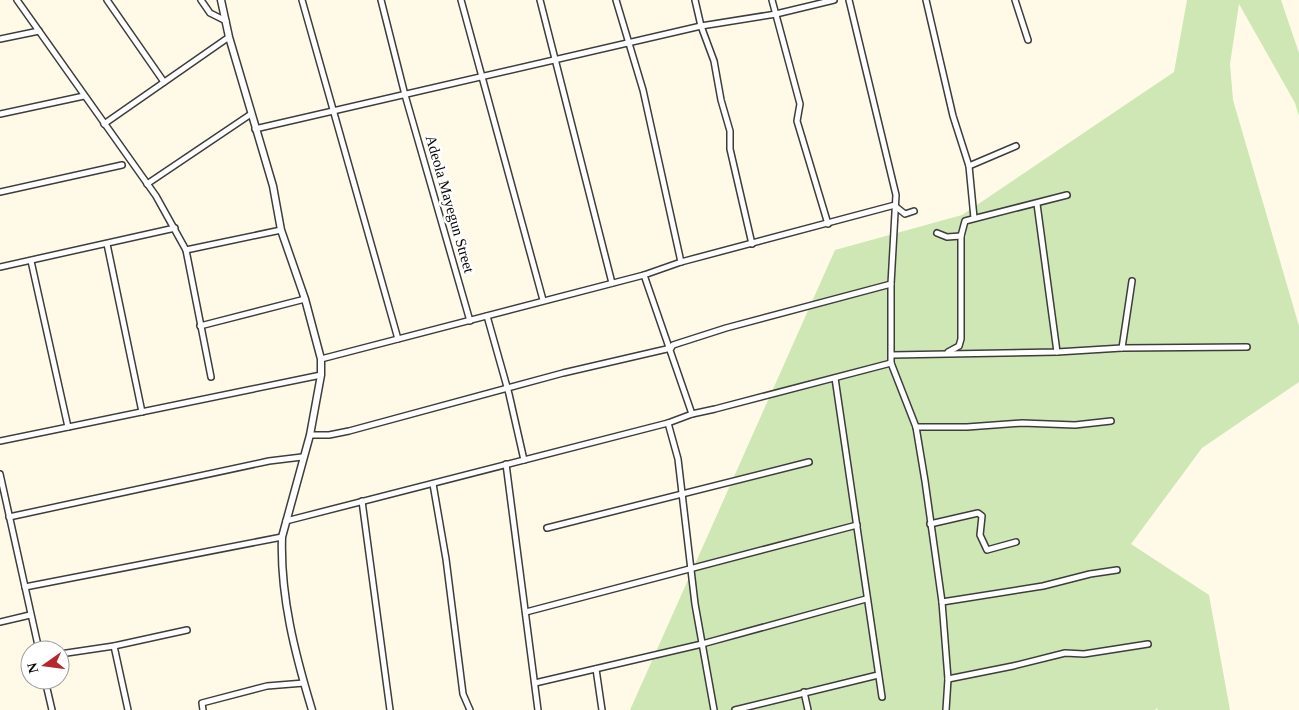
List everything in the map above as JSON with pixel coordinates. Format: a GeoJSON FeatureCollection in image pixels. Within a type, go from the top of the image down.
{"type":"FeatureCollection","features":[{"type":"Feature","properties":{"kind":"street"},"geometry":{"type":"LineString","coordinates":[[17,0],[147,184],[175,228],[186,250],[211,377]]}},
{"type":"Feature","properties":{"kind":"street"},"geometry":{"type":"LineString","coordinates":[[107,0],[164,82]]}},
{"type":"Feature","properties":{"kind":"street"},"geometry":{"type":"LineString","coordinates":[[201,0],[210,13],[227,22]]}},
{"type":"Feature","properties":{"kind":"street"},"geometry":{"type":"LineString","coordinates":[[222,0],[251,114],[273,186],[281,230],[305,299],[321,359],[321,375],[310,435],[302,457],[282,538],[282,576],[304,683],[312,710]]}},
{"type":"Feature","properties":{"kind":"street"},"geometry":{"type":"LineString","coordinates":[[302,0],[398,339]]}},
{"type":"Feature","properties":{"kind":"street","name":"Adeola Mayegun Street"},"geometry":{"type":"LineString","coordinates":[[381,0],[405,95],[470,321]]}},
{"type":"Feature","properties":{"kind":"street"},"geometry":{"type":"LineString","coordinates":[[461,0],[484,78],[518,215],[543,300]]}},
{"type":"Feature","properties":{"kind":"street"},"geometry":{"type":"LineString","coordinates":[[540,0],[612,283]]}},
{"type":"Feature","properties":{"kind":"street"},"geometry":{"type":"LineString","coordinates":[[616,0],[630,44],[653,131],[656,155],[681,262]]}},
{"type":"Feature","properties":{"kind":"street"},"geometry":{"type":"LineString","coordinates":[[695,0],[701,26],[714,61],[721,100],[730,131],[730,149],[752,244]]}},
{"type":"Feature","properties":{"kind":"street"},"geometry":{"type":"LineString","coordinates":[[772,0],[800,104],[797,120],[828,224]]}},
{"type":"Feature","properties":{"kind":"street"},"geometry":{"type":"LineString","coordinates":[[256,129],[484,78],[701,26],[776,14],[834,0]]}},
{"type":"Feature","properties":{"kind":"street"},"geometry":{"type":"LineString","coordinates":[[849,0],[893,182],[895,205],[891,284],[891,362],[916,427],[942,602],[948,679],[946,710]]}},
{"type":"Feature","properties":{"kind":"street"},"geometry":{"type":"LineString","coordinates":[[926,0],[953,116],[969,166],[974,218]]}},
{"type":"Feature","properties":{"kind":"street"},"geometry":{"type":"LineString","coordinates":[[1015,0],[1028,40]]}},
{"type":"Feature","properties":{"kind":"street"},"geometry":{"type":"LineString","coordinates":[[0,39],[39,31]]}},
{"type":"Feature","properties":{"kind":"street"},"geometry":{"type":"LineString","coordinates":[[104,124],[230,37]]}},
{"type":"Feature","properties":{"kind":"street"},"geometry":{"type":"LineString","coordinates":[[0,114],[84,96]]}},
{"type":"Feature","properties":{"kind":"street"},"geometry":{"type":"LineString","coordinates":[[147,184],[251,114]]}},
{"type":"Feature","properties":{"kind":"street"},"geometry":{"type":"LineString","coordinates":[[969,166],[1016,146]]}},
{"type":"Feature","properties":{"kind":"street"},"geometry":{"type":"LineString","coordinates":[[0,192],[122,165]]}},
{"type":"Feature","properties":{"kind":"street"},"geometry":{"type":"LineString","coordinates":[[948,352],[959,346],[961,339],[961,236],[966,221],[1067,195]]}},
{"type":"Feature","properties":{"kind":"street"},"geometry":{"type":"LineString","coordinates":[[1037,204],[1057,352]]}},
{"type":"Feature","properties":{"kind":"street"},"geometry":{"type":"LineString","coordinates":[[895,205],[905,214],[914,212]]}},
{"type":"Feature","properties":{"kind":"street"},"geometry":{"type":"LineString","coordinates":[[321,359],[644,275],[681,262],[895,205]]}},
{"type":"Feature","properties":{"kind":"street"},"geometry":{"type":"LineString","coordinates":[[0,267],[175,228]]}},
{"type":"Feature","properties":{"kind":"street"},"geometry":{"type":"LineString","coordinates":[[186,250],[281,230]]}},
{"type":"Feature","properties":{"kind":"street"},"geometry":{"type":"LineString","coordinates":[[937,233],[947,237],[961,236]]}},
{"type":"Feature","properties":{"kind":"street"},"geometry":{"type":"LineString","coordinates":[[107,244],[142,412]]}},
{"type":"Feature","properties":{"kind":"street"},"geometry":{"type":"LineString","coordinates":[[32,261],[68,427]]}},
{"type":"Feature","properties":{"kind":"street"},"geometry":{"type":"LineString","coordinates":[[644,275],[671,348],[692,414]]}},
{"type":"Feature","properties":{"kind":"street"},"geometry":{"type":"LineString","coordinates":[[1122,348],[1132,281]]}},
{"type":"Feature","properties":{"kind":"street"},"geometry":{"type":"LineString","coordinates":[[310,435],[329,435],[349,431],[563,373],[671,348],[673,345],[726,328],[891,284]]}},
{"type":"Feature","properties":{"kind":"street"},"geometry":{"type":"LineString","coordinates":[[200,326],[305,299]]}},
{"type":"Feature","properties":{"kind":"street"},"geometry":{"type":"LineString","coordinates":[[487,316],[524,460]]}},
{"type":"Feature","properties":{"kind":"street"},"geometry":{"type":"LineString","coordinates":[[892,355],[948,352],[1057,352],[1122,348],[1247,348]]}},
{"type":"Feature","properties":{"kind":"street"},"geometry":{"type":"LineString","coordinates":[[286,521],[668,423],[692,414],[716,410],[891,362]]}},
{"type":"Feature","properties":{"kind":"street"},"geometry":{"type":"LineString","coordinates":[[0,441],[321,375]]}},
{"type":"Feature","properties":{"kind":"street"},"geometry":{"type":"LineString","coordinates":[[835,378],[866,599],[882,697]]}},
{"type":"Feature","properties":{"kind":"street"},"geometry":{"type":"LineString","coordinates":[[916,427],[958,427],[1022,423],[1075,425],[1111,421]]}},
{"type":"Feature","properties":{"kind":"street"},"geometry":{"type":"LineString","coordinates":[[668,423],[678,459],[691,568],[714,710]]}},
{"type":"Feature","properties":{"kind":"street"},"geometry":{"type":"LineString","coordinates":[[9,517],[270,461],[302,457]]}},
{"type":"Feature","properties":{"kind":"street"},"geometry":{"type":"LineString","coordinates":[[547,528],[809,462]]}},
{"type":"Feature","properties":{"kind":"street"},"geometry":{"type":"LineString","coordinates":[[506,464],[538,710]]}},
{"type":"Feature","properties":{"kind":"street"},"geometry":{"type":"LineString","coordinates":[[0,474],[36,640]]}},
{"type":"Feature","properties":{"kind":"street"},"geometry":{"type":"LineString","coordinates":[[433,484],[446,559],[463,694],[470,710]]}},
{"type":"Feature","properties":{"kind":"street"},"geometry":{"type":"LineString","coordinates":[[362,501],[390,710]]}},
{"type":"Feature","properties":{"kind":"street"},"geometry":{"type":"LineString","coordinates":[[930,524],[978,513],[982,516],[980,535],[987,550],[1016,542]]}},
{"type":"Feature","properties":{"kind":"street"},"geometry":{"type":"LineString","coordinates":[[526,612],[857,525]]}},
{"type":"Feature","properties":{"kind":"street"},"geometry":{"type":"LineString","coordinates":[[25,587],[282,538]]}},
{"type":"Feature","properties":{"kind":"street"},"geometry":{"type":"LineString","coordinates":[[942,602],[1043,586],[1090,574],[1117,570]]}},
{"type":"Feature","properties":{"kind":"street"},"geometry":{"type":"LineString","coordinates":[[535,684],[702,644],[866,599]]}},
{"type":"Feature","properties":{"kind":"street"},"geometry":{"type":"LineString","coordinates":[[0,622],[30,614]]}},
{"type":"Feature","properties":{"kind":"street"},"geometry":{"type":"LineString","coordinates":[[70,653],[114,646],[188,630]]}},
{"type":"Feature","properties":{"kind":"street"},"geometry":{"type":"LineString","coordinates":[[948,679],[1065,653],[1084,654],[1148,644]]}},
{"type":"Feature","properties":{"kind":"street"},"geometry":{"type":"LineString","coordinates":[[114,646],[128,710]]}},
{"type":"Feature","properties":{"kind":"street"},"geometry":{"type":"LineString","coordinates":[[596,669],[602,710]]}},
{"type":"Feature","properties":{"kind":"street"},"geometry":{"type":"LineString","coordinates":[[735,710],[878,675]]}},
{"type":"Feature","properties":{"kind":"street"},"geometry":{"type":"LineString","coordinates":[[203,710],[202,703],[267,686],[304,683]]}},
{"type":"Feature","properties":{"kind":"street"},"geometry":{"type":"LineString","coordinates":[[48,690],[52,710]]}},
{"type":"Feature","properties":{"kind":"street"},"geometry":{"type":"LineString","coordinates":[[804,692],[808,710]]}},
{"type":"Feature","properties":{"kind":"green space"},"geometry":{"type":"Polygon","coordinates":[[[1187,0],[1281,0],[1299,53],[1299,116],[1295,103],[1239,4],[1230,64],[1233,100],[1299,326],[1299,382],[1202,448],[1131,544],[1209,595],[1230,710],[1158,710],[1157,708],[1155,710],[630,710],[835,250],[962,215],[1174,72],[1187,0]]]}}]}
